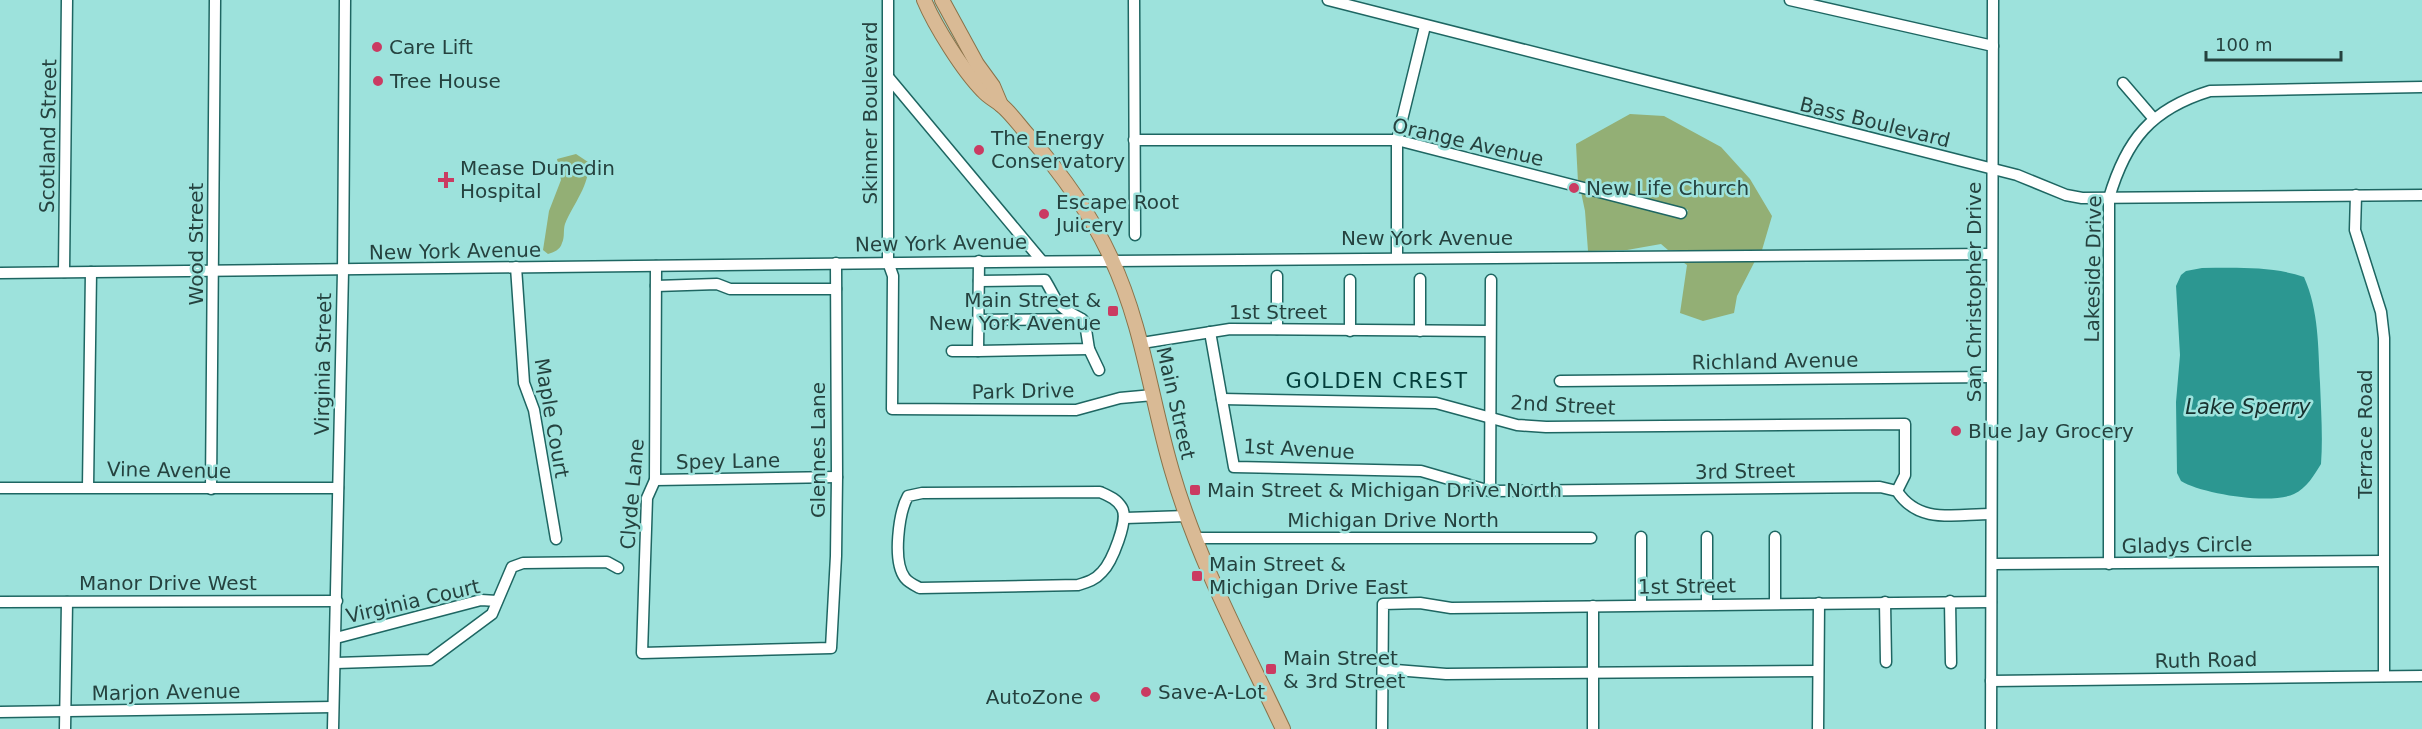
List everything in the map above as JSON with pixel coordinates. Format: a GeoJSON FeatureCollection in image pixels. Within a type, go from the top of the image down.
{"type":"FeatureCollection","features":[{"type":"Feature","properties":{"kind":"main road","name":"Main Street"},"geometry":{"type":"LineString","coordinates":[[924,0],[967,72],[984,92],[1001,105],[1054,165],[1080,201],[1112,259],[1142,343],[1172,471],[1187,516],[1218,593],[1283,729]]}},
{"type":"Feature","properties":{"kind":"main road","name":"Main Street"},"geometry":{"type":"LineString","coordinates":[[942,0],[977,64],[993,86],[1001,105]]}},
{"type":"Feature","properties":{"kind":"street","name":"Scotland Street"},"geometry":{"type":"LineString","coordinates":[[64,272],[67,0]]}},
{"type":"Feature","properties":{"kind":"street","name":"Wood Street"},"geometry":{"type":"LineString","coordinates":[[211,489],[215,0]]}},
{"type":"Feature","properties":{"kind":"street","name":"Virginia Street"},"geometry":{"type":"LineString","coordinates":[[333,729],[343,271],[345,0]]}},
{"type":"Feature","properties":{"kind":"street","name":"Skinner Boulevard"},"geometry":{"type":"LineString","coordinates":[[888,0],[888,262],[894,276],[892,409]]}},
{"type":"Feature","properties":{"kind":"street"},"geometry":{"type":"LineString","coordinates":[[1134,0],[1135,235]]}},
{"type":"Feature","properties":{"kind":"street","name":"Bass Boulevard"},"geometry":{"type":"LineString","coordinates":[[1328,0],[1353,3],[1425,26],[2025,178],[2066,195],[2082,198],[2422,195]]}},
{"type":"Feature","properties":{"kind":"street"},"geometry":{"type":"LineString","coordinates":[[1790,0],[1993,46]]}},
{"type":"Feature","properties":{"kind":"street"},"geometry":{"type":"LineString","coordinates":[[1837,0],[1837,12]]}},
{"type":"Feature","properties":{"kind":"street","name":"San Christopher Drive"},"geometry":{"type":"LineString","coordinates":[[1990,729],[1993,0]]}},
{"type":"Feature","properties":{"kind":"street"},"geometry":{"type":"LineString","coordinates":[[1397,256],[1397,140],[1425,26]]}},
{"type":"Feature","properties":{"kind":"street"},"geometry":{"type":"LineString","coordinates":[[889,78],[1041,260]]}},
{"type":"Feature","properties":{"kind":"street"},"geometry":{"type":"LineString","coordinates":[[2123,83],[2154,118]]}},
{"type":"Feature","properties":{"kind":"street","name":"Lakeside Drive"},"geometry":{"type":"LineString","coordinates":[[2109,564],[2109,198],[2126,152],[2139,133],[2154,118],[2188,98],[2210,91],[2422,87]]}},
{"type":"Feature","properties":{"kind":"street","name":"Orange Avenue"},"geometry":{"type":"LineString","coordinates":[[1134,140],[1397,140],[1681,213]]}},
{"type":"Feature","properties":{"kind":"street","name":"Terrace Road"},"geometry":{"type":"LineString","coordinates":[[2355,195],[2355,230],[2381,312],[2384,338],[2384,676]]}},
{"type":"Feature","properties":{"kind":"street","name":"New York Avenue"},"geometry":{"type":"LineString","coordinates":[[0,273],[343,271],[1397,256],[1991,254]]}},
{"type":"Feature","properties":{"kind":"street"},"geometry":{"type":"LineString","coordinates":[[978,351],[979,261]]}},
{"type":"Feature","properties":{"kind":"street","name":"Glennes Lane"},"geometry":{"type":"LineString","coordinates":[[642,653],[831,648],[837,477],[836,263]]}},
{"type":"Feature","properties":{"kind":"street","name":"Clyde Lane"},"geometry":{"type":"LineString","coordinates":[[642,653],[647,498],[655,480],[656,266]]}},
{"type":"Feature","properties":{"kind":"street","name":"Maple Court"},"geometry":{"type":"LineString","coordinates":[[516,267],[524,382],[534,410],[556,539]]}},
{"type":"Feature","properties":{"kind":"street"},"geometry":{"type":"LineString","coordinates":[[88,488],[91,272]]}},
{"type":"Feature","properties":{"kind":"street"},"geometry":{"type":"LineString","coordinates":[[1277,276],[1277,329]]}},
{"type":"Feature","properties":{"kind":"street"},"geometry":{"type":"LineString","coordinates":[[1420,279],[1420,330]]}},
{"type":"Feature","properties":{"kind":"street"},"geometry":{"type":"LineString","coordinates":[[979,281],[1046,280],[1054,299],[1064,309],[1082,319],[1089,349],[1098,370]]}},
{"type":"Feature","properties":{"kind":"street"},"geometry":{"type":"LineString","coordinates":[[1350,280],[1350,331]]}},
{"type":"Feature","properties":{"kind":"street"},"geometry":{"type":"LineString","coordinates":[[1490,491],[1491,280]]}},
{"type":"Feature","properties":{"kind":"street"},"geometry":{"type":"LineString","coordinates":[[656,286],[717,284],[729,289],[836,289]]}},
{"type":"Feature","properties":{"kind":"street"},"geometry":{"type":"LineString","coordinates":[[978,320],[1082,319]]}},
{"type":"Feature","properties":{"kind":"street","name":"1st Street"},"geometry":{"type":"LineString","coordinates":[[1210,332],[1230,329],[1490,331]]}},
{"type":"Feature","properties":{"kind":"street"},"geometry":{"type":"LineString","coordinates":[[1142,343],[1210,332]]}},
{"type":"Feature","properties":{"kind":"street","name":"1st Avenue"},"geometry":{"type":"LineString","coordinates":[[1210,332],[1234,467],[1421,471],[1490,491]]}},
{"type":"Feature","properties":{"kind":"street"},"geometry":{"type":"LineString","coordinates":[[952,351],[1089,349]]}},
{"type":"Feature","properties":{"kind":"street","name":"Richland Avenue"},"geometry":{"type":"LineString","coordinates":[[1560,381],[1990,377]]}},
{"type":"Feature","properties":{"kind":"street","name":"Park Drive"},"geometry":{"type":"LineString","coordinates":[[892,409],[1076,410],[1120,398],[1153,394]]}},
{"type":"Feature","properties":{"kind":"street","name":"2nd Street"},"geometry":{"type":"LineString","coordinates":[[1222,399],[1436,403],[1517,425],[1546,427],[1905,424],[1905,475],[1897,491]]}},
{"type":"Feature","properties":{"kind":"street","name":"Spey Lane"},"geometry":{"type":"LineString","coordinates":[[655,480],[837,477]]}},
{"type":"Feature","properties":{"kind":"street","name":"Vine Avenue"},"geometry":{"type":"LineString","coordinates":[[0,488],[338,488]]}},
{"type":"Feature","properties":{"kind":"street","name":"3rd Street"},"geometry":{"type":"LineString","coordinates":[[1490,491],[1880,488],[1897,491]]}},
{"type":"Feature","properties":{"kind":"street"},"geometry":{"type":"LineString","coordinates":[[1897,491],[1905,502],[1918,512],[1933,515],[1991,514]]}},
{"type":"Feature","properties":{"kind":"street"},"geometry":{"type":"LineString","coordinates":[[1100,492],[1115,498],[1125,518],[1113,553],[1104,570],[1093,580],[1078,585],[920,588],[903,576],[900,564],[899,527],[903,505],[908,496],[922,493],[1100,492]]}},
{"type":"Feature","properties":{"kind":"street"},"geometry":{"type":"LineString","coordinates":[[1125,518],[1187,516]]}},
{"type":"Feature","properties":{"kind":"street"},"geometry":{"type":"LineString","coordinates":[[1641,537],[1641,605]]}},
{"type":"Feature","properties":{"kind":"street"},"geometry":{"type":"LineString","coordinates":[[1707,537],[1707,604]]}},
{"type":"Feature","properties":{"kind":"street"},"geometry":{"type":"LineString","coordinates":[[1775,537],[1775,603]]}},
{"type":"Feature","properties":{"kind":"street","name":"Michigan Drive North"},"geometry":{"type":"LineString","coordinates":[[1196,538],[1591,538]]}},
{"type":"Feature","properties":{"kind":"street","name":"Gladys Circle"},"geometry":{"type":"LineString","coordinates":[[1992,564],[2383,561]]}},
{"type":"Feature","properties":{"kind":"street","name":"Virginia Court"},"geometry":{"type":"LineString","coordinates":[[336,663],[430,660],[492,615],[512,567],[523,563],[607,562],[618,568]]}},
{"type":"Feature","properties":{"kind":"street","name":"Virginia Court"},"geometry":{"type":"LineString","coordinates":[[336,638],[481,600],[497,601]]}},
{"type":"Feature","properties":{"kind":"street","name":"Manor Drive West"},"geometry":{"type":"LineString","coordinates":[[0,602],[337,601]]}},
{"type":"Feature","properties":{"kind":"street"},"geometry":{"type":"LineString","coordinates":[[1950,601],[1951,663]]}},
{"type":"Feature","properties":{"kind":"street"},"geometry":{"type":"LineString","coordinates":[[65,729],[67,602]]}},
{"type":"Feature","properties":{"kind":"street"},"geometry":{"type":"LineString","coordinates":[[1885,602],[1886,662]]}},
{"type":"Feature","properties":{"kind":"street","name":"1st Street"},"geometry":{"type":"LineString","coordinates":[[1383,669],[1383,604],[1420,603],[1451,608],[1991,602]]}},
{"type":"Feature","properties":{"kind":"street"},"geometry":{"type":"LineString","coordinates":[[1818,729],[1819,603]]}},
{"type":"Feature","properties":{"kind":"street"},"geometry":{"type":"LineString","coordinates":[[1593,606],[1593,729]]}},
{"type":"Feature","properties":{"kind":"street"},"geometry":{"type":"LineString","coordinates":[[1382,729],[1383,669],[1446,674],[1818,671]]}},
{"type":"Feature","properties":{"kind":"street","name":"Ruth Road"},"geometry":{"type":"LineString","coordinates":[[1991,681],[2422,676]]}},
{"type":"Feature","properties":{"kind":"street","name":"Marjon Avenue"},"geometry":{"type":"LineString","coordinates":[[0,712],[333,707]]}},
{"type":"Feature","properties":{"kind":"green space"},"geometry":{"type":"Polygon","coordinates":[[[1630,114],[1664,116],[1721,147],[1750,179],[1772,216],[1762,250],[1668,250],[1661,244],[1627,250],[1588,251],[1581,192],[1685,218],[1688,210],[1578,182],[1576,144],[1630,114]]]}},
{"type":"Feature","properties":{"kind":"green space"},"geometry":{"type":"Polygon","coordinates":[[[576,154],[588,162],[587,178],[565,224],[561,245],[557,250],[548,254],[543,250],[549,211],[561,180],[557,159],[576,154]]]}},
{"type":"Feature","properties":{"kind":"green space"},"geometry":{"type":"Polygon","coordinates":[[[1756,259],[1737,296],[1734,313],[1703,321],[1680,313],[1687,265],[1680,260],[1756,259]]]}},
{"type":"Feature","properties":{"kind":"water","name":"Lake Sperry"},"geometry":{"type":"Polygon","coordinates":[[[2202,268],[2266,269],[2304,277],[2313,303],[2317,329],[2322,454],[2321,464],[2313,477],[2294,494],[2283,497],[2254,498],[2220,494],[2191,486],[2181,481],[2177,473],[2176,402],[2180,355],[2176,286],[2181,275],[2186,271],[2202,268]]]}},
{"type":"Feature","properties":{"kind":"place","name":"Care Lift"},"geometry":{"type":"Point","coordinates":[377,47]}},
{"type":"Feature","properties":{"kind":"place","name":"Tree House"},"geometry":{"type":"Point","coordinates":[378,81]}},
{"type":"Feature","properties":{"kind":"place","name":"The Energy Conservatory"},"geometry":{"type":"Point","coordinates":[979,150]}},
{"type":"Feature","properties":{"kind":"place","name":"Mease Dunedin Hospital"},"geometry":{"type":"Point","coordinates":[446,180]}},
{"type":"Feature","properties":{"kind":"place","name":"New Life Church"},"geometry":{"type":"Point","coordinates":[1574,188]}},
{"type":"Feature","properties":{"kind":"place","name":"Escape Root Juicery"},"geometry":{"type":"Point","coordinates":[1044,214]}},
{"type":"Feature","properties":{"kind":"place","name":"Main Street & New York Avenue"},"geometry":{"type":"Point","coordinates":[1113,311]}},
{"type":"Feature","properties":{"kind":"place","name":"Blue Jay Grocery"},"geometry":{"type":"Point","coordinates":[1956,431]}},
{"type":"Feature","properties":{"kind":"place","name":"Main Street & Michigan Drive North"},"geometry":{"type":"Point","coordinates":[1195,490]}},
{"type":"Feature","properties":{"kind":"place","name":"Main Street & Michigan Drive East"},"geometry":{"type":"Point","coordinates":[1197,576]}},
{"type":"Feature","properties":{"kind":"place","name":"Main Street & 3rd Street"},"geometry":{"type":"Point","coordinates":[1271,669]}},
{"type":"Feature","properties":{"kind":"place","name":"Save-A-Lot"},"geometry":{"type":"Point","coordinates":[1146,692]}},
{"type":"Feature","properties":{"kind":"place","name":"AutoZone"},"geometry":{"type":"Point","coordinates":[1095,697]}},
{"type":"Feature","properties":{"kind":"district","name":"GOLDEN CREST"},"geometry":{"type":"Point","coordinates":[1377,381]}}]}
